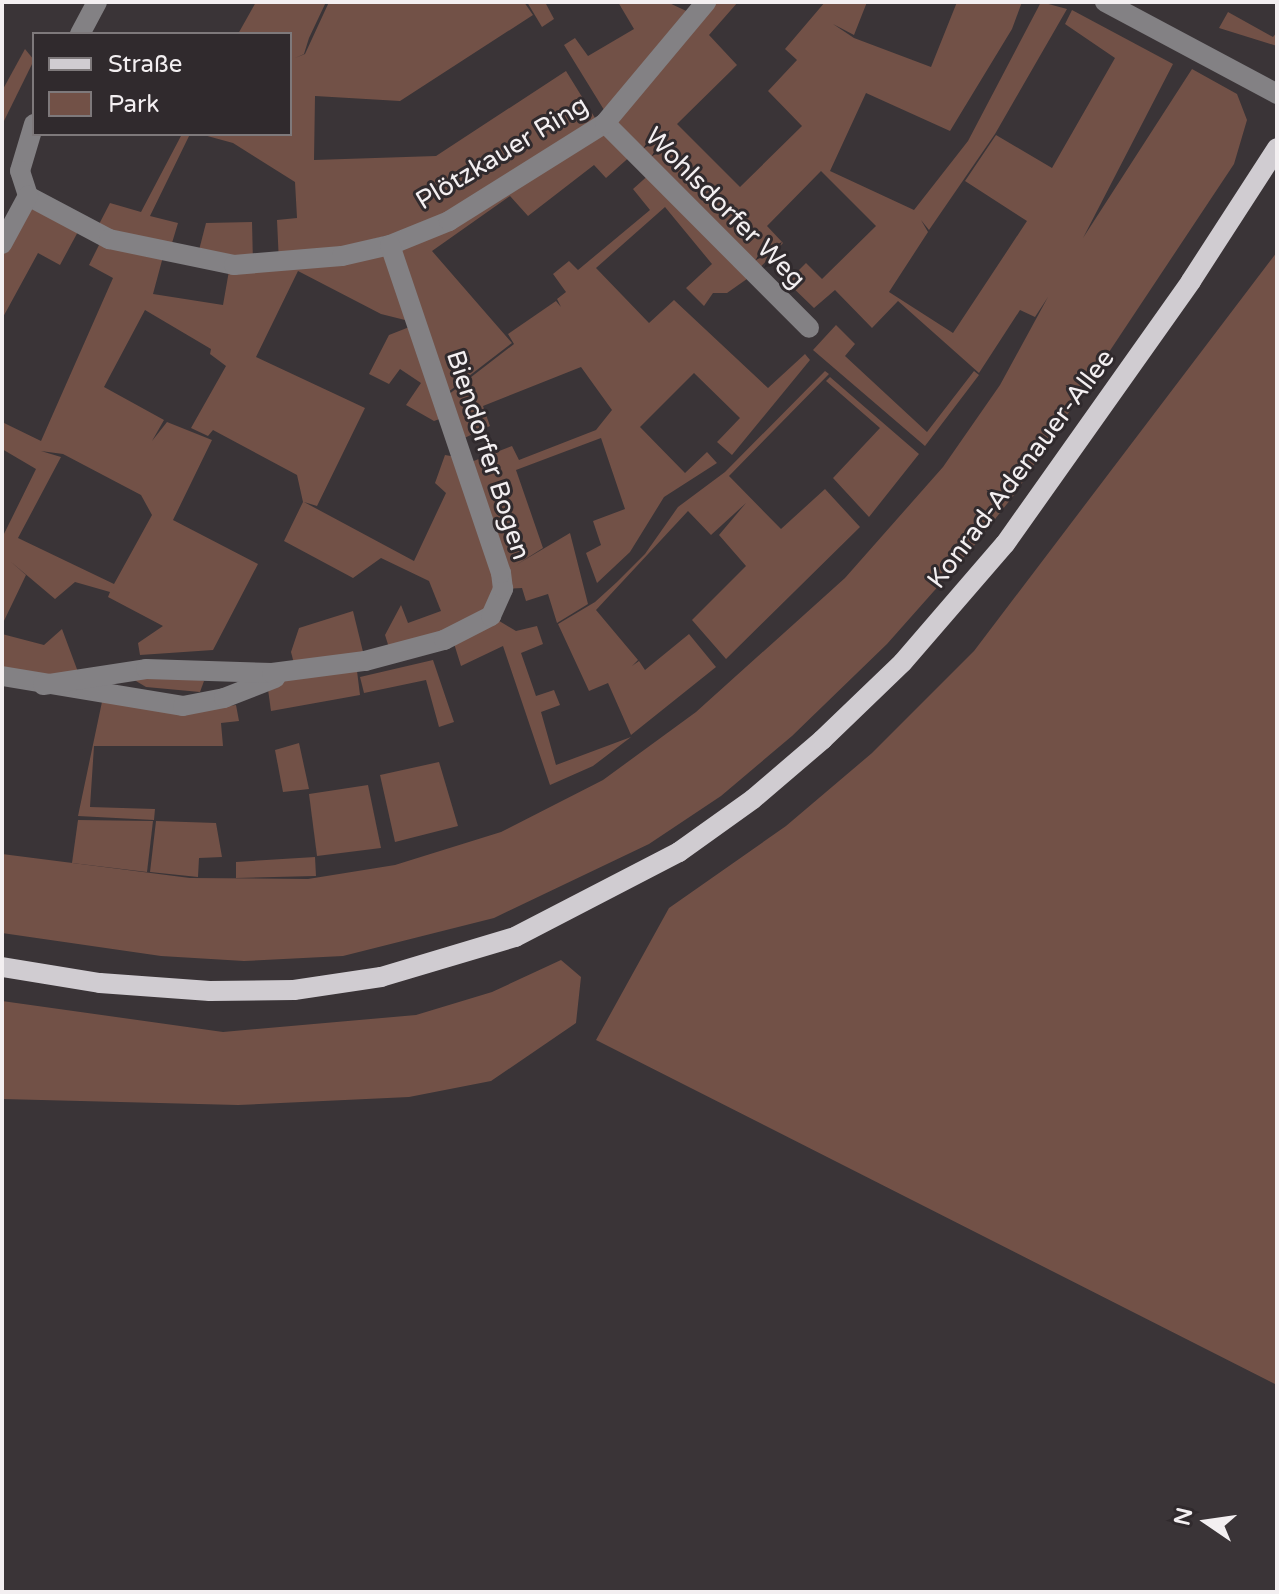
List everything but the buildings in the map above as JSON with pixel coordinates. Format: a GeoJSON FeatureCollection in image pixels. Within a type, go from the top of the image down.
{"type":"FeatureCollection","features":[{"type":"Feature","properties":{"kind":"main road","name":"Konrad-Adenauer-Allee"},"geometry":{"type":"LineString","coordinates":[[2,967],[100,983],[210,991],[294,990],[381,977],[515,937],[679,852],[753,799],[822,740],[903,662],[964,591],[1067,458],[1277,148]]}},
{"type":"Feature","properties":{"kind":"street"},"geometry":{"type":"LineString","coordinates":[[81,32],[97,2]]}},
{"type":"Feature","properties":{"kind":"street","name":"Plötzkauer Ring"},"geometry":{"type":"LineString","coordinates":[[28,196],[109,239],[234,265],[281,264],[390,245],[449,221],[605,123],[706,2]]}},
{"type":"Feature","properties":{"kind":"street"},"geometry":{"type":"LineString","coordinates":[[1105,2],[1277,94]]}},
{"type":"Feature","properties":{"kind":"street","name":"Wohlsdorfer Weg"},"geometry":{"type":"LineString","coordinates":[[605,123],[809,328]]}},
{"type":"Feature","properties":{"kind":"street"},"geometry":{"type":"LineString","coordinates":[[2,244],[28,196],[20,171],[32,131]]}},
{"type":"Feature","properties":{"kind":"street","name":"Biendorfer Bogen"},"geometry":{"type":"LineString","coordinates":[[43,685],[146,669],[289,672],[365,661],[444,640],[478,627],[500,602],[501,573],[390,245]]}},
{"type":"Feature","properties":{"kind":"street","name":"Biendorfer Bogen"},"geometry":{"type":"LineString","coordinates":[[2,676],[183,706],[232,696],[289,672]]}},
{"type":"Feature","properties":{"kind":"green space"},"geometry":{"type":"Polygon","coordinates":[[[256,2],[326,2],[304,54],[295,58],[305,54],[329,2],[524,2],[533,15],[400,101],[315,96],[314,160],[436,156],[566,71],[600,126],[449,220],[279,263],[277,220],[297,218],[295,182],[233,143],[207,136],[292,136],[292,32],[239,32],[256,2]]]}},
{"type":"Feature","properties":{"kind":"green space"},"geometry":{"type":"Polygon","coordinates":[[[527,2],[545,2],[554,19],[542,27],[527,2]]]}},
{"type":"Feature","properties":{"kind":"green space"},"geometry":{"type":"Polygon","coordinates":[[[618,2],[667,2],[695,15],[707,2],[738,2],[709,35],[737,65],[677,124],[740,187],[802,126],[768,91],[797,60],[785,49],[825,2],[867,2],[854,35],[833,24],[854,38],[931,67],[957,2],[1022,2],[1012,29],[950,131],[866,93],[830,171],[914,210],[968,141],[1041,2],[1067,9],[995,134],[929,230],[921,220],[928,232],[889,292],[953,333],[1027,221],[965,181],[996,135],[1052,168],[1115,58],[1065,24],[1072,10],[1173,64],[1083,238],[1192,69],[1237,94],[1247,120],[1234,164],[1014,495],[973,547],[887,644],[792,736],[721,796],[649,844],[494,918],[343,956],[244,961],[161,956],[2,933],[2,854],[190,878],[308,879],[395,865],[501,832],[603,780],[696,712],[845,578],[943,467],[1000,385],[1048,297],[1035,317],[1020,310],[979,373],[898,301],[872,328],[835,290],[814,308],[787,282],[806,263],[822,279],[876,226],[821,171],[767,226],[783,243],[754,274],[727,293],[713,293],[704,306],[686,288],[712,264],[665,207],[596,268],[649,323],[674,300],[768,388],[805,354],[810,360],[732,455],[717,442],[740,418],[694,373],[640,427],[685,473],[707,452],[717,463],[664,497],[630,552],[597,583],[586,553],[601,545],[593,521],[625,509],[601,438],[516,470],[543,548],[516,565],[570,533],[588,604],[557,623],[548,594],[526,601],[522,588],[504,589],[490,615],[391,654],[385,635],[401,605],[408,623],[441,611],[429,581],[381,558],[353,578],[284,541],[303,502],[297,475],[213,430],[208,436],[191,428],[226,366],[210,354],[211,349],[145,310],[104,387],[164,420],[152,441],[167,422],[212,440],[173,520],[258,564],[213,650],[140,655],[138,643],[163,626],[108,597],[110,592],[75,582],[55,599],[10,561],[26,575],[2,625],[2,538],[36,469],[2,449],[2,422],[41,441],[113,278],[89,265],[103,237],[164,253],[153,294],[223,305],[230,265],[390,247],[417,323],[381,314],[298,271],[256,357],[365,408],[317,506],[304,502],[414,561],[446,493],[435,483],[445,455],[462,458],[466,464],[512,446],[519,460],[596,430],[612,410],[581,367],[483,406],[490,426],[458,441],[444,398],[514,344],[508,334],[556,301],[561,307],[557,299],[566,292],[553,274],[569,261],[578,270],[650,210],[633,189],[652,172],[634,153],[606,178],[594,165],[528,216],[510,196],[432,251],[512,343],[443,396],[392,246],[609,118],[564,45],[575,38],[588,56],[634,29],[618,2]],[[41,451],[61,457],[18,538],[114,584],[152,515],[141,495],[63,454],[41,451]]]}},
{"type":"Feature","properties":{"kind":"green space"},"geometry":{"type":"Polygon","coordinates":[[[1228,12],[1273,37],[1277,32],[1277,46],[1219,28],[1228,12]]]}},
{"type":"Feature","properties":{"kind":"green space"},"geometry":{"type":"Polygon","coordinates":[[[25,49],[32,58],[32,64],[2,125],[2,91],[25,49]]]}},
{"type":"Feature","properties":{"kind":"green space"},"geometry":{"type":"Polygon","coordinates":[[[181,136],[189,136],[150,216],[178,223],[169,253],[95,232],[110,203],[141,212],[181,136]]]}},
{"type":"Feature","properties":{"kind":"green space"},"geometry":{"type":"Polygon","coordinates":[[[28,197],[80,228],[60,265],[38,253],[2,319],[2,246],[28,197]]]}},
{"type":"Feature","properties":{"kind":"green space"},"geometry":{"type":"Polygon","coordinates":[[[252,222],[253,264],[197,258],[206,223],[252,222]]]}},
{"type":"Feature","properties":{"kind":"green space"},"geometry":{"type":"Polygon","coordinates":[[[1277,252],[1277,1385],[596,1040],[669,908],[786,826],[872,753],[974,651],[1277,252]]]}},
{"type":"Feature","properties":{"kind":"green space"},"geometry":{"type":"Polygon","coordinates":[[[417,324],[448,416],[434,421],[406,405],[421,383],[400,369],[389,384],[369,374],[389,335],[417,324]]]}},
{"type":"Feature","properties":{"kind":"green space"},"geometry":{"type":"Polygon","coordinates":[[[836,325],[855,344],[845,356],[927,432],[974,371],[979,375],[925,446],[813,350],[836,325]]]}},
{"type":"Feature","properties":{"kind":"green space"},"geometry":{"type":"Polygon","coordinates":[[[825,371],[829,374],[729,476],[781,529],[825,489],[860,527],[726,659],[692,620],[746,566],[719,535],[746,503],[711,535],[688,511],[596,610],[638,660],[632,666],[639,661],[645,670],[689,634],[716,667],[631,735],[608,683],[589,691],[558,624],[595,602],[617,582],[645,554],[678,507],[725,472],[825,371]]]}},
{"type":"Feature","properties":{"kind":"green space"},"geometry":{"type":"Polygon","coordinates":[[[830,377],[919,454],[869,517],[833,478],[880,428],[826,381],[830,377]]]}},
{"type":"Feature","properties":{"kind":"green space"},"geometry":{"type":"Polygon","coordinates":[[[353,611],[365,660],[296,671],[291,652],[299,628],[353,611]]]}},
{"type":"Feature","properties":{"kind":"green space"},"geometry":{"type":"Polygon","coordinates":[[[491,616],[516,631],[537,626],[543,644],[521,653],[536,696],[554,690],[560,705],[541,712],[556,765],[631,737],[593,766],[550,785],[503,646],[461,666],[452,637],[491,616]]]}},
{"type":"Feature","properties":{"kind":"green space"},"geometry":{"type":"Polygon","coordinates":[[[62,629],[81,680],[2,675],[2,634],[44,645],[62,629]]]}},
{"type":"Feature","properties":{"kind":"green space"},"geometry":{"type":"Polygon","coordinates":[[[433,660],[454,722],[439,727],[426,680],[364,693],[360,677],[433,660]]]}},
{"type":"Feature","properties":{"kind":"green space"},"geometry":{"type":"Polygon","coordinates":[[[356,663],[360,695],[271,711],[267,682],[356,663]]]}},
{"type":"Feature","properties":{"kind":"green space"},"geometry":{"type":"Polygon","coordinates":[[[187,676],[204,681],[200,692],[146,687],[131,678],[187,676]]]}},
{"type":"Feature","properties":{"kind":"green space"},"geometry":{"type":"Polygon","coordinates":[[[103,697],[202,710],[236,705],[239,721],[221,723],[223,746],[94,746],[90,807],[155,809],[154,820],[78,816],[103,697]]]}},
{"type":"Feature","properties":{"kind":"green space"},"geometry":{"type":"Polygon","coordinates":[[[299,743],[309,789],[283,792],[275,750],[299,743]]]}},
{"type":"Feature","properties":{"kind":"green space"},"geometry":{"type":"Polygon","coordinates":[[[439,762],[458,826],[395,842],[380,775],[439,762]]]}},
{"type":"Feature","properties":{"kind":"green space"},"geometry":{"type":"Polygon","coordinates":[[[368,785],[381,848],[317,856],[309,794],[368,785]]]}},
{"type":"Feature","properties":{"kind":"green space"},"geometry":{"type":"Polygon","coordinates":[[[78,820],[153,821],[147,872],[72,863],[78,820]]]}},
{"type":"Feature","properties":{"kind":"green space"},"geometry":{"type":"Polygon","coordinates":[[[156,821],[216,823],[222,857],[199,858],[198,877],[150,872],[156,821]]]}},
{"type":"Feature","properties":{"kind":"green space"},"geometry":{"type":"Polygon","coordinates":[[[315,857],[316,876],[236,878],[236,862],[315,857]]]}},
{"type":"Feature","properties":{"kind":"green space"},"geometry":{"type":"Polygon","coordinates":[[[561,960],[581,977],[576,1023],[491,1081],[409,1097],[238,1105],[2,1099],[2,1001],[223,1032],[416,1015],[492,992],[561,960]]]}}]}
